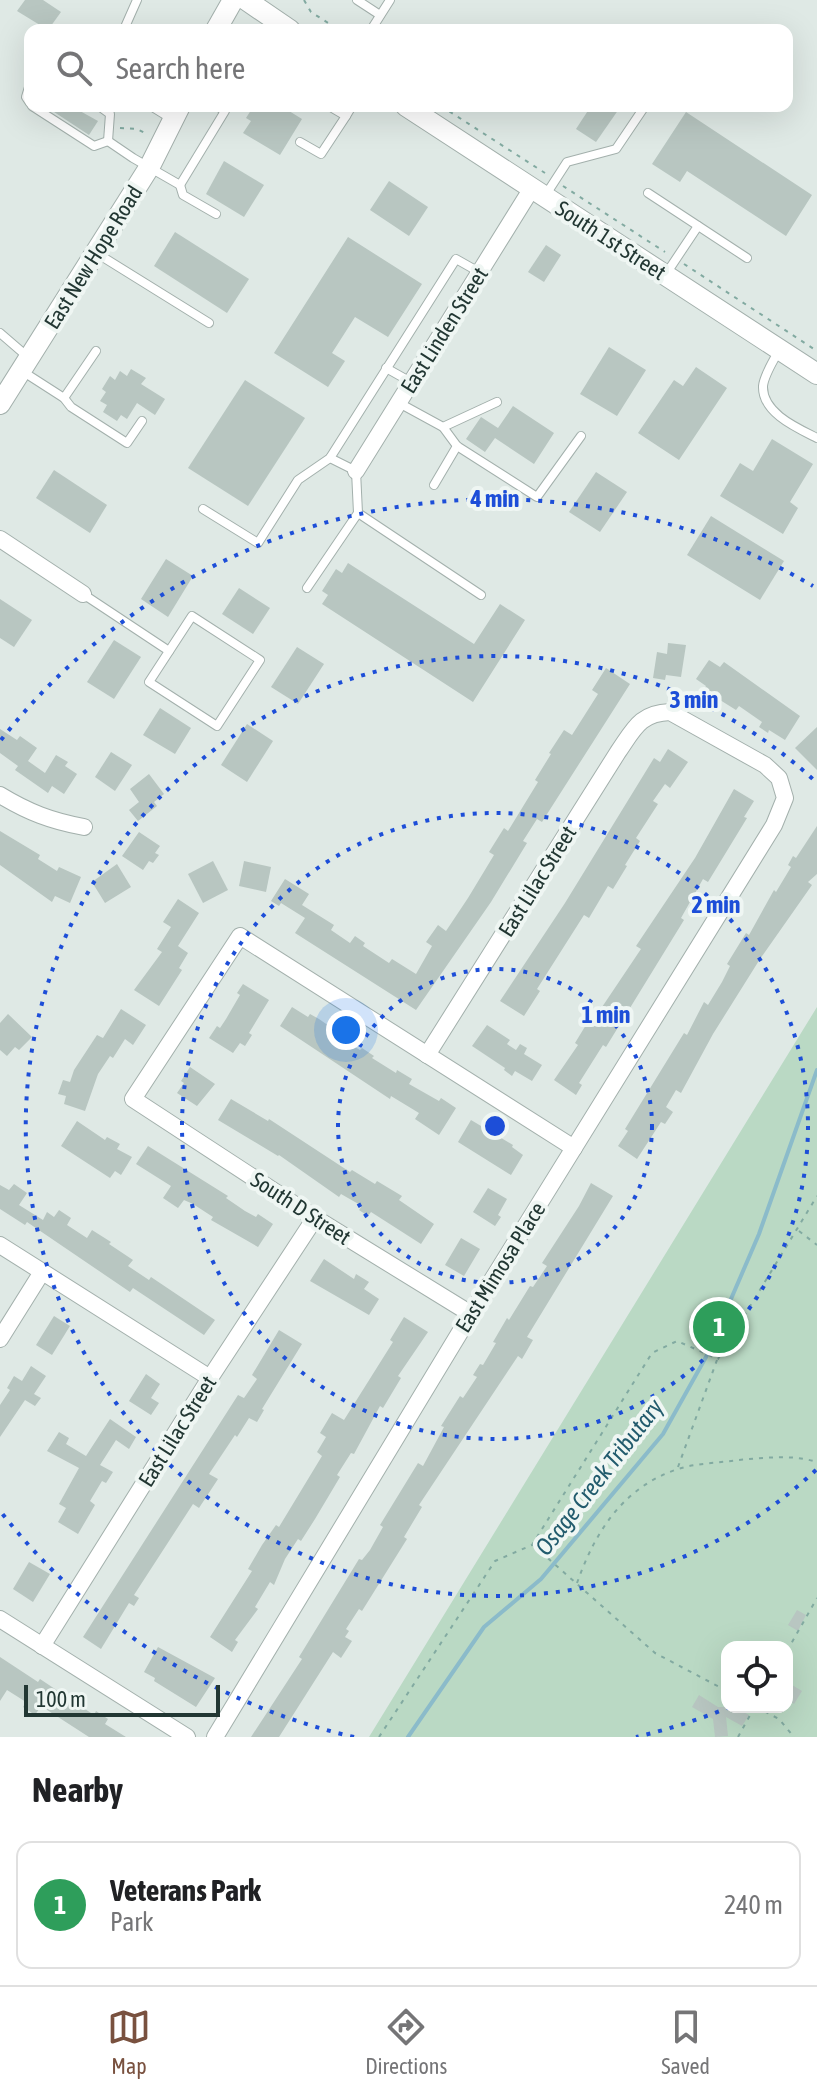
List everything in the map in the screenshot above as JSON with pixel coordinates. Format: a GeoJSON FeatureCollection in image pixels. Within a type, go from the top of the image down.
{"type":"FeatureCollection","features":[{"type":"Feature","properties":{"kind":"street"},"geometry":{"type":"LineString","coordinates":[[219,24],[233,0]]}},
{"type":"Feature","properties":{"kind":"street"},"geometry":{"type":"LineString","coordinates":[[246,0],[281,24]]}},
{"type":"Feature","properties":{"kind":"street","name":"South 1st Street"},"geometry":{"type":"LineString","coordinates":[[416,112],[539,185],[665,275],[817,374]]}},
{"type":"Feature","properties":{"kind":"street","name":"East New Hope Road"},"geometry":{"type":"LineString","coordinates":[[0,403],[150,166],[176,113]]}},
{"type":"Feature","properties":{"kind":"street","name":"East Linden Street"},"geometry":{"type":"LineString","coordinates":[[356,471],[539,185]]}},
{"type":"Feature","properties":{"kind":"street"},"geometry":{"type":"LineString","coordinates":[[0,539],[83,594]]}},
{"type":"Feature","properties":{"kind":"street","name":"East Mimosa Place"},"geometry":{"type":"LineString","coordinates":[[215,1737],[471,1314],[774,825],[785,798],[779,778],[765,765],[670,712],[653,712]]}},
{"type":"Feature","properties":{"kind":"street","name":"East Lilac Street"},"geometry":{"type":"LineString","coordinates":[[427,1055],[618,752],[639,722],[653,712]]}},
{"type":"Feature","properties":{"kind":"street"},"geometry":{"type":"LineString","coordinates":[[0,795],[30,813],[53,822],[84,827]]}},
{"type":"Feature","properties":{"kind":"street","name":"South D Street"},"geometry":{"type":"LineString","coordinates":[[427,1055],[240,936],[133,1099],[315,1218],[471,1314]]}},
{"type":"Feature","properties":{"kind":"street"},"geometry":{"type":"LineString","coordinates":[[427,1055],[574,1148]]}},
{"type":"Feature","properties":{"kind":"street","name":"East Lilac Street"},"geometry":{"type":"LineString","coordinates":[[42,1646],[210,1378],[315,1218]]}},
{"type":"Feature","properties":{"kind":"street"},"geometry":{"type":"LineString","coordinates":[[0,1245],[210,1378]]}},
{"type":"Feature","properties":{"kind":"street"},"geometry":{"type":"LineString","coordinates":[[0,1339],[42,1272]]}},
{"type":"Feature","properties":{"kind":"street"},"geometry":{"type":"LineString","coordinates":[[0,1619],[187,1737]]}},
{"type":"Feature","properties":{"kind":"lane"},"geometry":{"type":"LineString","coordinates":[[126,24],[137,0]]}},
{"type":"Feature","properties":{"kind":"lane"},"geometry":{"type":"LineString","coordinates":[[357,0],[380,15]]}},
{"type":"Feature","properties":{"kind":"lane"},"geometry":{"type":"LineString","coordinates":[[375,24],[390,0]]}},
{"type":"Feature","properties":{"kind":"lane"},"geometry":{"type":"LineString","coordinates":[[43,112],[94,146],[108,141]]}},
{"type":"Feature","properties":{"kind":"lane"},"geometry":{"type":"LineString","coordinates":[[107,112],[110,114],[108,141]]}},
{"type":"Feature","properties":{"kind":"lane"},"geometry":{"type":"LineString","coordinates":[[180,185],[221,112]]}},
{"type":"Feature","properties":{"kind":"lane"},"geometry":{"type":"LineString","coordinates":[[339,112],[346,116]]}},
{"type":"Feature","properties":{"kind":"lane"},"geometry":{"type":"LineString","coordinates":[[300,142],[321,154],[348,112]]}},
{"type":"Feature","properties":{"kind":"lane"},"geometry":{"type":"LineString","coordinates":[[539,185],[567,162],[616,149],[641,112]]}},
{"type":"Feature","properties":{"kind":"lane"},"geometry":{"type":"LineString","coordinates":[[108,141],[180,185],[183,195],[216,214]]}},
{"type":"Feature","properties":{"kind":"lane"},"geometry":{"type":"LineString","coordinates":[[648,193],[747,258]]}},
{"type":"Feature","properties":{"kind":"lane"},"geometry":{"type":"LineString","coordinates":[[665,275],[698,226]]}},
{"type":"Feature","properties":{"kind":"lane"},"geometry":{"type":"LineString","coordinates":[[97,253],[209,323]]}},
{"type":"Feature","properties":{"kind":"lane"},"geometry":{"type":"LineString","coordinates":[[203,509],[258,543],[298,480],[330,458],[456,259],[480,273]]}},
{"type":"Feature","properties":{"kind":"lane"},"geometry":{"type":"LineString","coordinates":[[0,333],[25,364],[71,407],[127,443],[142,421]]}},
{"type":"Feature","properties":{"kind":"lane"},"geometry":{"type":"LineString","coordinates":[[779,349],[763,385],[768,404],[791,426],[817,438]]}},
{"type":"Feature","properties":{"kind":"lane"},"geometry":{"type":"LineString","coordinates":[[64,398],[96,351]]}},
{"type":"Feature","properties":{"kind":"lane"},"geometry":{"type":"LineString","coordinates":[[386,368],[411,382]]}},
{"type":"Feature","properties":{"kind":"lane"},"geometry":{"type":"LineString","coordinates":[[443,427],[497,402]]}},
{"type":"Feature","properties":{"kind":"lane"},"geometry":{"type":"LineString","coordinates":[[399,403],[443,427],[457,446],[537,497],[581,436]]}},
{"type":"Feature","properties":{"kind":"lane"},"geometry":{"type":"LineString","coordinates":[[434,485],[457,446]]}},
{"type":"Feature","properties":{"kind":"lane"},"geometry":{"type":"LineString","coordinates":[[307,588],[358,513],[356,471],[330,458]]}},
{"type":"Feature","properties":{"kind":"lane"},"geometry":{"type":"LineString","coordinates":[[358,513],[481,595]]}},
{"type":"Feature","properties":{"kind":"lane"},"geometry":{"type":"LineString","coordinates":[[83,594],[169,651]]}},
{"type":"Feature","properties":{"kind":"lane"},"geometry":{"type":"LineString","coordinates":[[192,616],[260,660],[217,726],[149,682],[169,651],[192,616]]}},
{"type":"Feature","properties":{"kind":"path"},"geometry":{"type":"LineString","coordinates":[[304,0],[311,12],[330,24]]}},
{"type":"Feature","properties":{"kind":"path"},"geometry":{"type":"LineString","coordinates":[[448,112],[539,185]]}},
{"type":"Feature","properties":{"kind":"path"},"geometry":{"type":"LineString","coordinates":[[120,128],[145,133]]}},
{"type":"Feature","properties":{"kind":"path"},"geometry":{"type":"LineString","coordinates":[[569,189],[655,245]]}},
{"type":"Feature","properties":{"kind":"path"},"geometry":{"type":"LineString","coordinates":[[698,274],[817,351]]}},
{"type":"Feature","properties":{"kind":"path"},"geometry":{"type":"LineString","coordinates":[[677,1469],[718,1359],[817,1196]]}},
{"type":"Feature","properties":{"kind":"path"},"geometry":{"type":"LineString","coordinates":[[797,1230],[817,1245]]}},
{"type":"Feature","properties":{"kind":"path"},"geometry":{"type":"LineString","coordinates":[[379,1737],[495,1561],[532,1545],[652,1353],[677,1341],[718,1359]]}},
{"type":"Feature","properties":{"kind":"path"},"geometry":{"type":"LineString","coordinates":[[577,1583],[588,1551],[626,1496],[677,1469],[756,1458],[799,1457],[817,1462]]}},
{"type":"Feature","properties":{"kind":"path"},"geometry":{"type":"LineString","coordinates":[[532,1545],[655,1653],[721,1688]]}},
{"type":"Feature","properties":{"kind":"path"},"geometry":{"type":"LineString","coordinates":[[793,1641],[817,1598]]}},
{"type":"Feature","properties":{"kind":"path"},"geometry":{"type":"LineString","coordinates":[[738,1737],[752,1713]]}},
{"type":"Feature","properties":{"kind":"path"},"geometry":{"type":"LineString","coordinates":[[767,1713],[779,1719],[794,1737]]}},
{"type":"Feature","properties":{"kind":"green space"},"geometry":{"type":"Polygon","coordinates":[[[817,1007],[817,1737],[369,1737],[817,1007]]]}},
{"type":"Feature","properties":{"kind":"building"},"geometry":{"type":"Polygon","coordinates":[[[25,0],[43,0],[61,12],[52,24],[38,24],[17,11],[25,0]]]}},
{"type":"Feature","properties":{"kind":"building"},"geometry":{"type":"Polygon","coordinates":[[[54,112],[82,112],[98,121],[89,135],[54,112]]]}},
{"type":"Feature","properties":{"kind":"building"},"geometry":{"type":"Polygon","coordinates":[[[250,112],[291,112],[302,119],[280,155],[243,133],[251,121],[246,118],[250,112]]]}},
{"type":"Feature","properties":{"kind":"building"},"geometry":{"type":"Polygon","coordinates":[[[587,112],[617,112],[596,142],[576,129],[587,112]]]}},
{"type":"Feature","properties":{"kind":"building"},"geometry":{"type":"Polygon","coordinates":[[[686,112],[812,195],[786,236],[687,171],[680,182],[652,164],[686,112]]]}},
{"type":"Feature","properties":{"kind":"building"},"geometry":{"type":"Polygon","coordinates":[[[224,161],[264,185],[244,217],[206,194],[224,161]]]}},
{"type":"Feature","properties":{"kind":"building"},"geometry":{"type":"Polygon","coordinates":[[[389,181],[428,207],[409,236],[370,210],[389,181]]]}},
{"type":"Feature","properties":{"kind":"building"},"geometry":{"type":"Polygon","coordinates":[[[175,232],[249,279],[227,313],[154,266],[175,232]]]}},
{"type":"Feature","properties":{"kind":"building"},"geometry":{"type":"Polygon","coordinates":[[[348,237],[422,284],[388,337],[355,317],[332,353],[345,361],[328,387],[274,353],[348,237]]]}},
{"type":"Feature","properties":{"kind":"building"},"geometry":{"type":"Polygon","coordinates":[[[546,245],[561,255],[544,282],[528,272],[546,245]]]}},
{"type":"Feature","properties":{"kind":"building"},"geometry":{"type":"Polygon","coordinates":[[[609,347],[646,370],[617,416],[580,394],[609,347]]]}},
{"type":"Feature","properties":{"kind":"building"},"geometry":{"type":"Polygon","coordinates":[[[696,367],[727,388],[679,460],[638,433],[674,380],[683,386],[696,367]]]}},
{"type":"Feature","properties":{"kind":"building"},"geometry":{"type":"Polygon","coordinates":[[[131,369],[146,378],[141,384],[165,399],[155,415],[137,403],[127,419],[121,415],[117,421],[103,412],[107,405],[100,401],[106,392],[102,389],[110,376],[115,380],[120,371],[127,376],[131,369]]]}},
{"type":"Feature","properties":{"kind":"building"},"geometry":{"type":"Polygon","coordinates":[[[245,380],[305,418],[248,506],[188,468],[245,380]]]}},
{"type":"Feature","properties":{"kind":"building"},"geometry":{"type":"Polygon","coordinates":[[[513,406],[554,433],[534,464],[495,438],[485,452],[466,439],[481,417],[498,428],[513,406]]]}},
{"type":"Feature","properties":{"kind":"building"},"geometry":{"type":"Polygon","coordinates":[[[772,439],[813,464],[790,502],[798,508],[783,534],[720,496],[740,463],[753,471],[772,439]]]}},
{"type":"Feature","properties":{"kind":"building"},"geometry":{"type":"Polygon","coordinates":[[[54,470],[107,505],[90,533],[36,498],[54,470]]]}},
{"type":"Feature","properties":{"kind":"building"},"geometry":{"type":"Polygon","coordinates":[[[596,472],[627,492],[600,532],[569,512],[596,472]]]}},
{"type":"Feature","properties":{"kind":"building"},"geometry":{"type":"Polygon","coordinates":[[[711,516],[784,561],[760,600],[687,555],[711,516]]]}},
{"type":"Feature","properties":{"kind":"building"},"geometry":{"type":"Polygon","coordinates":[[[166,559],[193,576],[168,617],[141,599],[166,559]]]}},
{"type":"Feature","properties":{"kind":"building"},"geometry":{"type":"Polygon","coordinates":[[[348,563],[474,644],[500,604],[525,620],[473,702],[322,604],[328,595],[322,591],[336,569],[342,573],[348,563]]]}},
{"type":"Feature","properties":{"kind":"building"},"geometry":{"type":"Polygon","coordinates":[[[239,588],[270,608],[253,634],[222,614],[239,588]]]}},
{"type":"Feature","properties":{"kind":"building"},"geometry":{"type":"Polygon","coordinates":[[[0,599],[32,620],[14,647],[0,638],[0,599]]]}},
{"type":"Feature","properties":{"kind":"building"},"geometry":{"type":"Polygon","coordinates":[[[114,640],[141,657],[114,699],[87,682],[114,640]]]}},
{"type":"Feature","properties":{"kind":"building"},"geometry":{"type":"Polygon","coordinates":[[[668,643],[686,645],[681,677],[666,675],[665,680],[653,678],[657,652],[667,654],[668,643]]]}},
{"type":"Feature","properties":{"kind":"building"},"geometry":{"type":"Polygon","coordinates":[[[297,647],[324,664],[298,704],[271,687],[297,647]]]}},
{"type":"Feature","properties":{"kind":"building"},"geometry":{"type":"Polygon","coordinates":[[[709,660],[720,667],[724,662],[800,716],[785,740],[759,727],[762,722],[739,706],[736,710],[704,690],[706,686],[696,679],[709,660]]]}},
{"type":"Feature","properties":{"kind":"building"},"geometry":{"type":"Polygon","coordinates":[[[606,668],[630,684],[542,822],[537,819],[523,841],[527,843],[491,902],[416,1010],[295,933],[305,918],[281,903],[279,906],[271,901],[285,879],[309,894],[302,905],[334,925],[331,930],[350,943],[355,936],[365,943],[363,946],[389,963],[392,959],[416,974],[432,946],[426,942],[438,925],[446,931],[468,898],[494,855],[489,852],[504,828],[508,831],[538,782],[535,780],[549,753],[564,730],[572,735],[598,694],[592,690],[606,668]]]}},
{"type":"Feature","properties":{"kind":"building"},"geometry":{"type":"Polygon","coordinates":[[[160,708],[191,728],[175,754],[143,735],[160,708]]]}},
{"type":"Feature","properties":{"kind":"building"},"geometry":{"type":"Polygon","coordinates":[[[247,724],[273,741],[247,782],[221,765],[247,724]]]}},
{"type":"Feature","properties":{"kind":"building"},"geometry":{"type":"Polygon","coordinates":[[[817,727],[817,770],[795,748],[817,727]]]}},
{"type":"Feature","properties":{"kind":"building"},"geometry":{"type":"Polygon","coordinates":[[[0,729],[17,740],[20,736],[37,748],[28,761],[45,773],[56,755],[68,762],[65,766],[77,774],[64,794],[52,786],[48,793],[15,770],[18,766],[0,753],[0,729]]]}},
{"type":"Feature","properties":{"kind":"building"},"geometry":{"type":"Polygon","coordinates":[[[668,749],[688,762],[670,788],[665,784],[653,801],[658,804],[636,838],[640,841],[627,866],[613,889],[608,886],[589,918],[584,915],[537,989],[540,991],[524,1016],[500,1001],[565,903],[654,758],[660,762],[668,749]]]}},
{"type":"Feature","properties":{"kind":"building"},"geometry":{"type":"Polygon","coordinates":[[[111,752],[132,765],[115,791],[95,777],[111,752]]]}},
{"type":"Feature","properties":{"kind":"building"},"geometry":{"type":"Polygon","coordinates":[[[149,774],[164,794],[154,802],[157,806],[138,821],[129,810],[139,802],[130,789],[149,774]]]}},
{"type":"Feature","properties":{"kind":"building"},"geometry":{"type":"Polygon","coordinates":[[[734,789],[754,801],[744,817],[747,818],[708,882],[703,879],[681,918],[684,920],[606,1047],[603,1045],[579,1083],[582,1085],[576,1095],[554,1080],[578,1045],[575,1043],[589,1020],[592,1022],[641,949],[636,946],[695,858],[734,789]]]}},
{"type":"Feature","properties":{"kind":"building"},"geometry":{"type":"Polygon","coordinates":[[[817,826],[817,874],[808,882],[812,885],[760,959],[681,1093],[676,1090],[666,1107],[673,1112],[665,1124],[661,1122],[637,1159],[618,1146],[628,1131],[625,1129],[684,1033],[687,1035],[704,1002],[708,1005],[730,966],[727,964],[746,933],[749,935],[774,890],[776,892],[791,867],[788,865],[793,856],[796,858],[817,826]]]}},
{"type":"Feature","properties":{"kind":"building"},"geometry":{"type":"Polygon","coordinates":[[[0,831],[40,855],[38,859],[57,871],[59,867],[81,877],[70,903],[55,896],[52,902],[0,865],[0,831]]]}},
{"type":"Feature","properties":{"kind":"building"},"geometry":{"type":"Polygon","coordinates":[[[139,832],[160,846],[155,853],[159,855],[153,863],[149,861],[143,870],[122,856],[139,832]]]}},
{"type":"Feature","properties":{"kind":"building"},"geometry":{"type":"Polygon","coordinates":[[[213,861],[228,890],[203,903],[188,874],[213,861]]]}},
{"type":"Feature","properties":{"kind":"building"},"geometry":{"type":"Polygon","coordinates":[[[244,861],[271,867],[266,892],[239,886],[244,861]]]}},
{"type":"Feature","properties":{"kind":"building"},"geometry":{"type":"Polygon","coordinates":[[[117,864],[131,887],[105,903],[92,882],[117,864]]]}},
{"type":"Feature","properties":{"kind":"building"},"geometry":{"type":"Polygon","coordinates":[[[178,899],[199,913],[178,946],[188,953],[179,968],[182,970],[159,1006],[134,990],[162,952],[157,949],[171,927],[163,922],[178,899]]]}},
{"type":"Feature","properties":{"kind":"building"},"geometry":{"type":"Polygon","coordinates":[[[243,984],[269,1000],[249,1033],[252,1035],[245,1046],[240,1043],[233,1053],[209,1038],[226,1019],[243,984]]]}},
{"type":"Feature","properties":{"kind":"building"},"geometry":{"type":"Polygon","coordinates":[[[292,1007],[308,1017],[310,1014],[319,1019],[342,1035],[340,1038],[360,1050],[362,1048],[396,1073],[397,1070],[412,1079],[409,1084],[456,1108],[439,1135],[415,1119],[419,1113],[391,1096],[390,1099],[280,1026],[292,1007]]]}},
{"type":"Feature","properties":{"kind":"building"},"geometry":{"type":"Polygon","coordinates":[[[121,1009],[146,1025],[133,1045],[125,1039],[113,1058],[110,1056],[98,1074],[85,1111],[64,1104],[66,1096],[58,1094],[63,1080],[70,1082],[74,1070],[97,1035],[103,1038],[121,1009]]]}},
{"type":"Feature","properties":{"kind":"building"},"geometry":{"type":"Polygon","coordinates":[[[8,1014],[32,1037],[19,1050],[15,1047],[7,1056],[0,1050],[0,1023],[8,1014]]]}},
{"type":"Feature","properties":{"kind":"building"},"geometry":{"type":"Polygon","coordinates":[[[487,1025],[510,1040],[507,1044],[516,1050],[520,1044],[527,1048],[524,1054],[542,1065],[532,1081],[515,1071],[512,1076],[472,1046],[487,1025]]]}},
{"type":"Feature","properties":{"kind":"building"},"geometry":{"type":"Polygon","coordinates":[[[190,1067],[215,1084],[197,1106],[177,1093],[190,1067]]]}},
{"type":"Feature","properties":{"kind":"building"},"geometry":{"type":"Polygon","coordinates":[[[231,1099],[269,1119],[350,1172],[352,1170],[375,1184],[377,1181],[402,1196],[399,1200],[434,1224],[421,1244],[371,1212],[368,1216],[359,1210],[362,1206],[341,1194],[339,1197],[279,1155],[218,1120],[231,1099]]]}},
{"type":"Feature","properties":{"kind":"building"},"geometry":{"type":"Polygon","coordinates":[[[471,1120],[513,1145],[523,1155],[511,1175],[458,1142],[471,1120]]]}},
{"type":"Feature","properties":{"kind":"building"},"geometry":{"type":"Polygon","coordinates":[[[77,1121],[105,1140],[107,1137],[120,1144],[117,1149],[132,1157],[121,1175],[115,1171],[110,1178],[61,1146],[77,1121]]]}},
{"type":"Feature","properties":{"kind":"building"},"geometry":{"type":"Polygon","coordinates":[[[148,1146],[228,1196],[226,1198],[245,1211],[256,1217],[258,1214],[273,1224],[258,1247],[211,1220],[213,1217],[193,1204],[184,1200],[178,1208],[163,1198],[171,1186],[136,1164],[148,1146]]]}},
{"type":"Feature","properties":{"kind":"building"},"geometry":{"type":"Polygon","coordinates":[[[591,1183],[613,1196],[527,1337],[533,1340],[522,1359],[518,1356],[419,1505],[422,1507],[404,1537],[407,1539],[362,1611],[359,1609],[346,1629],[349,1631],[345,1637],[352,1641],[341,1658],[333,1652],[279,1737],[251,1737],[302,1659],[299,1657],[359,1559],[362,1560],[370,1550],[383,1527],[380,1525],[418,1463],[423,1466],[444,1427],[441,1426],[460,1396],[463,1398],[477,1377],[473,1375],[480,1364],[483,1365],[507,1318],[509,1320],[547,1266],[542,1263],[591,1183]]]}},
{"type":"Feature","properties":{"kind":"building"},"geometry":{"type":"Polygon","coordinates":[[[14,1184],[27,1193],[19,1205],[43,1220],[47,1212],[54,1217],[59,1210],[71,1218],[67,1225],[87,1238],[92,1230],[111,1242],[109,1244],[133,1260],[128,1266],[149,1280],[151,1277],[215,1320],[204,1335],[133,1288],[130,1292],[27,1222],[25,1225],[0,1209],[0,1185],[9,1190],[14,1184]]]}},
{"type":"Feature","properties":{"kind":"building"},"geometry":{"type":"Polygon","coordinates":[[[488,1188],[507,1199],[495,1226],[473,1212],[488,1188]]]}},
{"type":"Feature","properties":{"kind":"building"},"geometry":{"type":"Polygon","coordinates":[[[461,1238],[480,1249],[464,1276],[445,1265],[461,1238]]]}},
{"type":"Feature","properties":{"kind":"building"},"geometry":{"type":"Polygon","coordinates":[[[324,1259],[354,1279],[356,1274],[369,1282],[364,1289],[379,1299],[369,1315],[310,1281],[324,1259]]]}},
{"type":"Feature","properties":{"kind":"building"},"geometry":{"type":"Polygon","coordinates":[[[54,1316],[70,1326],[52,1355],[36,1345],[54,1316]]]}},
{"type":"Feature","properties":{"kind":"building"},"geometry":{"type":"Polygon","coordinates":[[[404,1317],[428,1332],[398,1376],[401,1378],[383,1408],[380,1406],[354,1454],[351,1453],[337,1475],[340,1477],[315,1519],[285,1559],[274,1585],[270,1582],[255,1607],[258,1609],[235,1640],[238,1642],[232,1652],[210,1637],[252,1571],[248,1569],[262,1545],[276,1525],[279,1527],[322,1456],[317,1452],[326,1437],[320,1433],[332,1413],[344,1420],[393,1342],[390,1340],[404,1317]]]}},
{"type":"Feature","properties":{"kind":"building"},"geometry":{"type":"Polygon","coordinates":[[[279,1330],[302,1344],[257,1422],[249,1418],[209,1474],[218,1479],[199,1508],[193,1504],[134,1595],[139,1598],[134,1606],[129,1603],[101,1649],[83,1637],[238,1395],[244,1398],[257,1379],[252,1375],[279,1330]]]}},
{"type":"Feature","properties":{"kind":"building"},"geometry":{"type":"Polygon","coordinates":[[[31,1366],[46,1376],[34,1394],[41,1398],[35,1406],[25,1400],[0,1437],[0,1405],[10,1390],[7,1388],[14,1376],[22,1381],[31,1366]]]}},
{"type":"Feature","properties":{"kind":"building"},"geometry":{"type":"Polygon","coordinates":[[[146,1374],[160,1384],[151,1398],[159,1403],[151,1415],[129,1401],[146,1374]]]}},
{"type":"Feature","properties":{"kind":"building"},"geometry":{"type":"Polygon","coordinates":[[[110,1419],[136,1437],[129,1449],[116,1440],[100,1465],[113,1472],[106,1483],[102,1481],[90,1501],[95,1505],[78,1534],[58,1522],[66,1508],[59,1504],[79,1468],[47,1451],[59,1432],[69,1438],[66,1444],[86,1456],[110,1419]]]}},
{"type":"Feature","properties":{"kind":"building"},"geometry":{"type":"Polygon","coordinates":[[[29,1562],[50,1574],[33,1602],[13,1589],[29,1562]]]}},
{"type":"Feature","properties":{"kind":"building"},"geometry":{"type":"Polygon","coordinates":[[[797,1610],[806,1615],[798,1631],[788,1625],[797,1610]]]}},
{"type":"Feature","properties":{"kind":"building"},"geometry":{"type":"Polygon","coordinates":[[[158,1647],[215,1678],[196,1707],[144,1672],[158,1647]]]}},
{"type":"Feature","properties":{"kind":"building"},"geometry":{"type":"Polygon","coordinates":[[[0,1657],[94,1715],[96,1711],[108,1719],[105,1724],[126,1737],[89,1737],[41,1706],[35,1715],[23,1707],[26,1702],[7,1690],[0,1701],[0,1657]]]}},
{"type":"Feature","properties":{"kind":"building"},"geometry":{"type":"Polygon","coordinates":[[[793,1686],[802,1691],[793,1703],[793,1686]]]}},
{"type":"Feature","properties":{"kind":"building"},"geometry":{"type":"Polygon","coordinates":[[[699,1695],[721,1707],[721,1713],[749,1715],[742,1726],[726,1717],[728,1736],[715,1737],[713,1719],[692,1707],[699,1695]]]}},
{"type":"Feature","properties":{"kind":"waterway","name":"Osage Creek Tributary"},"geometry":{"type":"LineString","coordinates":[[408,1737],[484,1627],[541,1579],[663,1434],[706,1357],[759,1234],[817,1070]]}},
{"type":"Feature","properties":{"kind":"place","name":"Veterans Park"},"geometry":{"type":"Point","coordinates":[719,1327]}}]}
